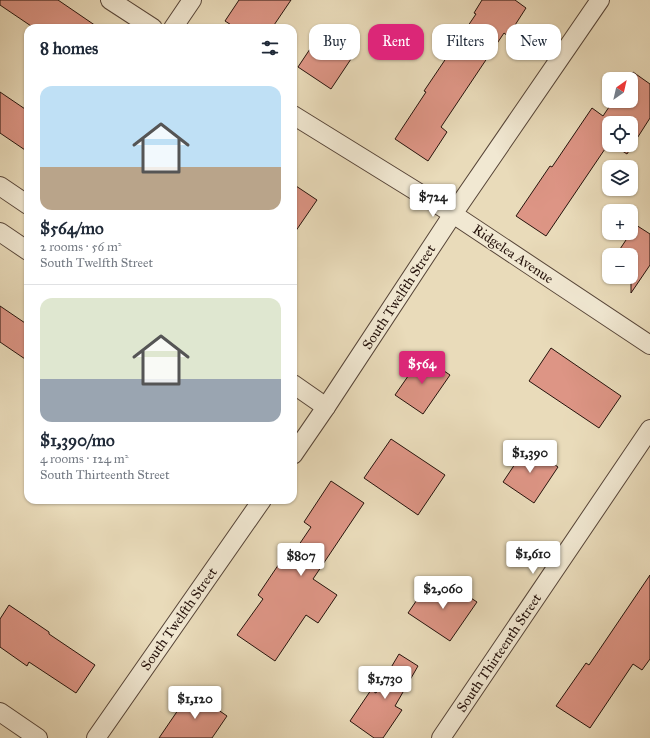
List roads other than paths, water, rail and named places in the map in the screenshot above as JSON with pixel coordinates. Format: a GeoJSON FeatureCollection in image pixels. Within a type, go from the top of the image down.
{"type":"FeatureCollection","features":[{"type":"Feature","properties":{"kind":"street"},"geometry":{"type":"LineString","coordinates":[[110,0],[147,24]]}},
{"type":"Feature","properties":{"kind":"street"},"geometry":{"type":"LineString","coordinates":[[176,24],[192,0]]}},
{"type":"Feature","properties":{"kind":"street","name":"South Twelfth Street"},"geometry":{"type":"LineString","coordinates":[[297,442],[300,432],[326,407],[453,214],[600,0]]}},
{"type":"Feature","properties":{"kind":"street","name":"Ridgelea Avenue"},"geometry":{"type":"LineString","coordinates":[[297,117],[453,214],[650,345]]}},
{"type":"Feature","properties":{"kind":"street"},"geometry":{"type":"LineString","coordinates":[[0,186],[24,202]]}},
{"type":"Feature","properties":{"kind":"street"},"geometry":{"type":"LineString","coordinates":[[0,232],[24,248]]}},
{"type":"Feature","properties":{"kind":"street"},"geometry":{"type":"LineString","coordinates":[[297,387],[326,407]]}},
{"type":"Feature","properties":{"kind":"street","name":"South Thirteenth Street"},"geometry":{"type":"LineString","coordinates":[[441,738],[650,429]]}},
{"type":"Feature","properties":{"kind":"street","name":"South Twelfth Street"},"geometry":{"type":"LineString","coordinates":[[96,738],[259,504]]}},
{"type":"Feature","properties":{"kind":"street"},"geometry":{"type":"LineString","coordinates":[[0,712],[38,738]]}}]}
